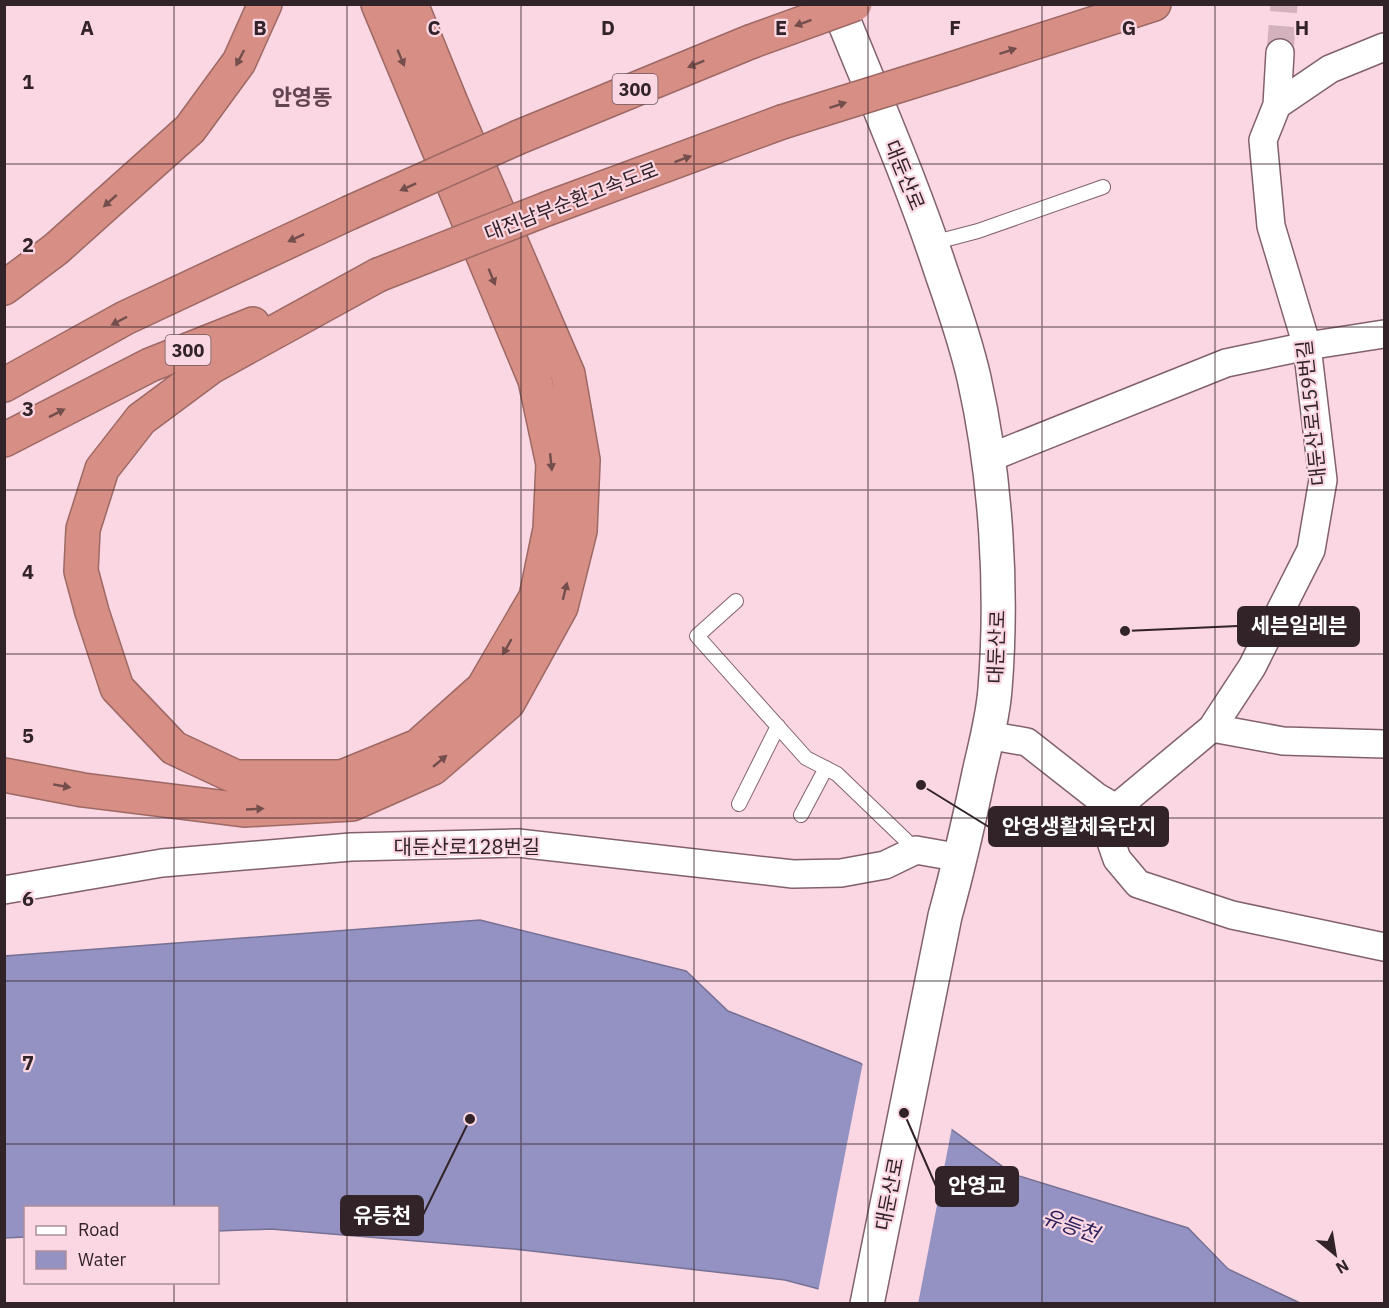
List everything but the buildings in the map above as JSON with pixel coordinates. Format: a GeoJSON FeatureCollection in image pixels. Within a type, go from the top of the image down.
{"type":"FeatureCollection","features":[{"type":"Feature","properties":{"kind":"highway"},"geometry":{"type":"LineString","coordinates":[[4,288],[56,249],[190,129],[239,62],[265,4]]}},
{"type":"Feature","properties":{"kind":"highway"},"geometry":{"type":"LineString","coordinates":[[378,4],[535,380],[553,464],[550,529],[536,597],[483,688],[418,746],[342,777],[236,777],[174,748],[117,688],[81,571],[83,529],[102,469],[141,419],[211,367],[378,275]]}},
{"type":"Feature","properties":{"kind":"highway"},"geometry":{"type":"LineString","coordinates":[[4,775],[83,790],[244,810],[352,804],[433,768],[508,703],[561,607],[580,531],[583,460],[567,374],[411,4]]}},
{"type":"Feature","properties":{"kind":"highway","name":"300"},"geometry":{"type":"LineString","coordinates":[[4,385],[125,318],[349,213],[519,137],[750,42],[855,4]]}},
{"type":"Feature","properties":{"kind":"highway","name":"대전남부순환고속도로"},"geometry":{"type":"LineString","coordinates":[[4,440],[150,365],[549,208],[782,122],[1154,4]]}},
{"type":"Feature","properties":{"kind":"main road","name":"대둔산로"},"geometry":{"type":"LineString","coordinates":[[837,4],[932,243],[958,321],[974,378],[989,458],[997,564],[998,640],[995,692],[961,858],[945,916],[867,1304]]}},
{"type":"Feature","properties":{"kind":"street"},"geometry":{"type":"LineString","coordinates":[[1277,105],[1330,69],[1384,47]]}},
{"type":"Feature","properties":{"kind":"street","name":"대둔산로159번길"},"geometry":{"type":"LineString","coordinates":[[1116,808],[1212,729],[1252,667],[1311,550],[1323,480],[1307,346],[1271,226],[1263,140],[1277,105],[1280,53]]}},
{"type":"Feature","properties":{"kind":"street"},"geometry":{"type":"LineString","coordinates":[[989,458],[1226,363],[1307,346],[1384,334]]}},
{"type":"Feature","properties":{"kind":"street"},"geometry":{"type":"LineString","coordinates":[[1212,729],[1283,741],[1384,744]]}},
{"type":"Feature","properties":{"kind":"street"},"geometry":{"type":"LineString","coordinates":[[987,735],[1027,742],[1097,797],[1116,808],[1108,836],[1117,859],[1138,884],[1232,915],[1384,946]]}},
{"type":"Feature","properties":{"kind":"street","name":"대둔산로128번길"},"geometry":{"type":"LineString","coordinates":[[4,890],[162,864],[351,847],[518,843],[793,873],[841,873],[885,865],[916,850]]}},
{"type":"Feature","properties":{"kind":"street"},"geometry":{"type":"LineString","coordinates":[[916,850],[961,858]]}},
{"type":"Feature","properties":{"kind":"lane"},"geometry":{"type":"LineString","coordinates":[[932,243],[978,231],[1102,187]]}},
{"type":"Feature","properties":{"kind":"lane"},"geometry":{"type":"LineString","coordinates":[[736,601],[697,636],[806,758],[837,774],[916,850]]}},
{"type":"Feature","properties":{"kind":"lane"},"geometry":{"type":"LineString","coordinates":[[739,804],[778,726]]}},
{"type":"Feature","properties":{"kind":"lane"},"geometry":{"type":"LineString","coordinates":[[801,815],[826,768]]}},
{"type":"Feature","properties":{"kind":"water","name":"유등천"},"geometry":{"type":"Polygon","coordinates":[[[480,920],[686,971],[728,1011],[860,1063],[1013,1174],[1188,1228],[1228,1269],[1300,1303],[872,1303],[785,1280],[514,1249],[271,1229],[219,1231],[219,1206],[24,1206],[24,1237],[5,1238],[5,956],[480,920]]]}},
{"type":"Feature","properties":{"kind":"pier"},"geometry":{"type":"Polygon","coordinates":[[[863,1062],[952,1127],[918,1304],[861,1304],[818,1292],[863,1062]]]}},
{"type":"Feature","properties":{"kind":"tunnel"},"geometry":{"type":"LineString","coordinates":[[1280,53],[1284,4]]}},
{"type":"Feature","properties":{"kind":"place","name":"세븐일레븐"},"geometry":{"type":"Point","coordinates":[1125,631]}},
{"type":"Feature","properties":{"kind":"place","name":"안영생활체육단지"},"geometry":{"type":"Point","coordinates":[921,785]}},
{"type":"Feature","properties":{"kind":"place","name":"안영교"},"geometry":{"type":"Point","coordinates":[904,1113]}},
{"type":"Feature","properties":{"kind":"place","name":"유등천"},"geometry":{"type":"Point","coordinates":[470,1119]}},
{"type":"Feature","properties":{"kind":"district","name":"안영동"},"geometry":{"type":"Point","coordinates":[302,96]}}]}
